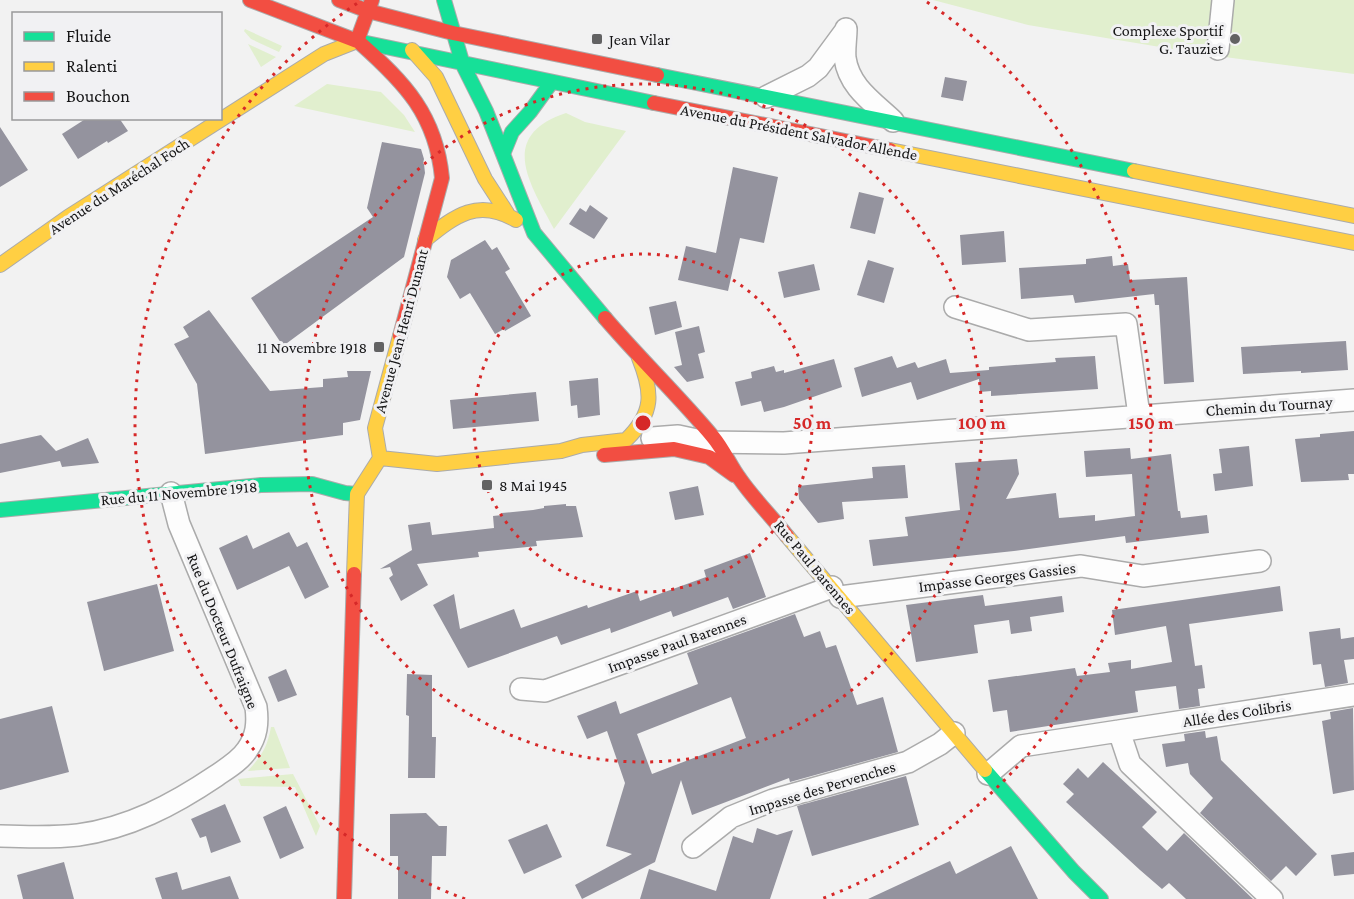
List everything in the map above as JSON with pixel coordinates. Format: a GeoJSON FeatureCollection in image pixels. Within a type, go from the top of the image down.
{"type":"FeatureCollection","features":[{"type":"Feature","properties":{"kind":"street","name":"Avenue du Président Salvador Allende"},"geometry":{"type":"LineString","coordinates":[[250,0],[357,41],[463,65],[1354,243]]}},
{"type":"Feature","properties":{"kind":"street"},"geometry":{"type":"LineString","coordinates":[[283,0],[333,17],[370,6]]}},
{"type":"Feature","properties":{"kind":"street","name":"Avenue du Président Salvador Allende"},"geometry":{"type":"LineString","coordinates":[[339,0],[370,6],[453,33],[1354,216]]}},
{"type":"Feature","properties":{"kind":"street","name":"Rue Paul Barennes"},"geometry":{"type":"LineString","coordinates":[[444,0],[463,65],[486,111],[534,233]]}},
{"type":"Feature","properties":{"kind":"street"},"geometry":{"type":"LineString","coordinates":[[1218,49],[1223,0]]}},
{"type":"Feature","properties":{"kind":"street"},"geometry":{"type":"LineString","coordinates":[[357,41],[370,6]]}},
{"type":"Feature","properties":{"kind":"street"},"geometry":{"type":"LineString","coordinates":[[370,6],[436,76],[485,179],[507,213]]}},
{"type":"Feature","properties":{"kind":"street"},"geometry":{"type":"LineString","coordinates":[[766,96],[784,89],[813,72],[827,58],[846,29],[845,57],[850,74],[862,94],[893,121]]}},
{"type":"Feature","properties":{"kind":"street","name":"Avenue Jean Henri Dunant"},"geometry":{"type":"LineString","coordinates":[[357,41],[388,67],[425,116],[440,148],[442,178],[375,428],[380,458]]}},
{"type":"Feature","properties":{"kind":"street","name":"Avenue du Maréchal Foch"},"geometry":{"type":"LineString","coordinates":[[222,119],[324,54],[357,41]]}},
{"type":"Feature","properties":{"kind":"street"},"geometry":{"type":"LineString","coordinates":[[503,154],[512,132],[551,83]]}},
{"type":"Feature","properties":{"kind":"street","name":"Avenue du Maréchal Foch"},"geometry":{"type":"LineString","coordinates":[[0,265],[68,217],[221,120]]}},
{"type":"Feature","properties":{"kind":"street"},"geometry":{"type":"LineString","coordinates":[[425,240],[460,214],[474,209],[489,208],[507,213]]}},
{"type":"Feature","properties":{"kind":"street","name":"Rue Paul Barennes"},"geometry":{"type":"LineString","coordinates":[[507,213],[534,233],[639,358],[658,372],[733,461],[739,478],[988,774],[1074,872],[1101,899]]}},
{"type":"Feature","properties":{"kind":"street"},"geometry":{"type":"LineString","coordinates":[[955,307],[1029,330],[1126,324],[1138,415]]}},
{"type":"Feature","properties":{"kind":"street"},"geometry":{"type":"LineString","coordinates":[[344,899],[357,494],[380,458],[437,464],[561,452],[582,445],[626,440],[642,424],[650,390],[648,378],[639,358]]}},
{"type":"Feature","properties":{"kind":"street","name":"Chemin du Tournay"},"geometry":{"type":"LineString","coordinates":[[626,440],[678,436],[718,443],[784,443],[1354,400]]}},
{"type":"Feature","properties":{"kind":"street"},"geometry":{"type":"LineString","coordinates":[[561,452],[584,457],[674,449],[709,457],[739,478]]}},
{"type":"Feature","properties":{"kind":"street","name":"Rue du 11 Novembre 1918"},"geometry":{"type":"LineString","coordinates":[[0,510],[296,483],[312,484],[357,494]]}},
{"type":"Feature","properties":{"kind":"street","name":"Rue du Docteur Dufraigne"},"geometry":{"type":"LineString","coordinates":[[0,836],[78,835],[115,828],[185,797],[231,766],[246,753],[253,740],[258,724],[256,707],[179,524],[171,493]]}},
{"type":"Feature","properties":{"kind":"street","name":"Impasse Georges Gassies"},"geometry":{"type":"LineString","coordinates":[[836,592],[1081,566],[1143,576],[1260,561]]}},
{"type":"Feature","properties":{"kind":"street","name":"Impasse Paul Barennes"},"geometry":{"type":"LineString","coordinates":[[521,689],[545,691],[836,592]]}},
{"type":"Feature","properties":{"kind":"street","name":"Allée des Colibris"},"geometry":{"type":"LineString","coordinates":[[988,774],[1021,746],[1354,695]]}},
{"type":"Feature","properties":{"kind":"street"},"geometry":{"type":"LineString","coordinates":[[1119,731],[1130,764],[1272,899]]}},
{"type":"Feature","properties":{"kind":"street","name":"Impasse des Pervenches"},"geometry":{"type":"LineString","coordinates":[[693,847],[731,817],[773,800],[908,762],[940,744],[954,733]]}},
{"type":"Feature","properties":{"kind":"green space","name":"Complexe Sportif G. Tauziet"},"geometry":{"type":"Polygon","coordinates":[[[933,0],[1354,0],[1354,74],[1202,54],[1028,25],[933,0]]]}},
{"type":"Feature","properties":{"kind":"green space"},"geometry":{"type":"Polygon","coordinates":[[[245,29],[282,46],[279,52],[251,39],[244,31],[245,29]]]}},
{"type":"Feature","properties":{"kind":"green space"},"geometry":{"type":"Polygon","coordinates":[[[248,44],[276,57],[261,67],[248,44]]]}},
{"type":"Feature","properties":{"kind":"green space"},"geometry":{"type":"Polygon","coordinates":[[[327,84],[381,92],[404,115],[415,132],[294,106],[327,84]]]}},
{"type":"Feature","properties":{"kind":"green space"},"geometry":{"type":"Polygon","coordinates":[[[566,113],[585,122],[626,131],[554,229],[529,179],[525,163],[526,148],[532,134],[545,123],[566,113]]]}},
{"type":"Feature","properties":{"kind":"green space"},"geometry":{"type":"Polygon","coordinates":[[[271,727],[274,727],[290,768],[248,771],[263,751],[271,727]]]}},
{"type":"Feature","properties":{"kind":"green space"},"geometry":{"type":"Polygon","coordinates":[[[293,774],[320,826],[316,836],[295,787],[241,786],[238,779],[293,774]]]}},
{"type":"Feature","properties":{"kind":"building"},"geometry":{"type":"Polygon","coordinates":[[[945,77],[967,81],[963,101],[941,97],[945,77]]]}},
{"type":"Feature","properties":{"kind":"building"},"geometry":{"type":"Polygon","coordinates":[[[84,120],[120,120],[128,131],[78,159],[62,134],[84,120]]]}},
{"type":"Feature","properties":{"kind":"building"},"geometry":{"type":"Polygon","coordinates":[[[0,127],[28,170],[0,187],[0,127]]]}},
{"type":"Feature","properties":{"kind":"building"},"geometry":{"type":"Polygon","coordinates":[[[382,142],[421,149],[424,159],[425,173],[404,257],[283,346],[251,298],[373,217],[367,208],[382,142]]]}},
{"type":"Feature","properties":{"kind":"building"},"geometry":{"type":"Polygon","coordinates":[[[733,167],[778,177],[764,243],[740,238],[728,291],[678,280],[686,246],[716,253],[733,167]]]}},
{"type":"Feature","properties":{"kind":"building"},"geometry":{"type":"Polygon","coordinates":[[[859,192],[884,198],[875,234],[850,228],[859,192]]]}},
{"type":"Feature","properties":{"kind":"building"},"geometry":{"type":"Polygon","coordinates":[[[590,205],[608,218],[594,239],[569,224],[580,208],[586,212],[590,205]]]}},
{"type":"Feature","properties":{"kind":"building"},"geometry":{"type":"Polygon","coordinates":[[[1004,231],[1006,262],[962,265],[960,235],[1004,231]]]}},
{"type":"Feature","properties":{"kind":"building"},"geometry":{"type":"Polygon","coordinates":[[[485,240],[492,250],[497,247],[510,269],[505,272],[531,316],[495,334],[470,293],[460,299],[447,277],[451,260],[485,240]]]}},
{"type":"Feature","properties":{"kind":"building"},"geometry":{"type":"Polygon","coordinates":[[[1112,256],[1113,266],[1128,264],[1130,280],[1187,277],[1194,382],[1164,384],[1159,305],[1155,305],[1154,294],[1075,303],[1073,295],[1021,299],[1019,268],[1086,264],[1086,259],[1112,256]]]}},
{"type":"Feature","properties":{"kind":"building"},"geometry":{"type":"Polygon","coordinates":[[[868,260],[894,268],[884,303],[857,295],[868,260]]]}},
{"type":"Feature","properties":{"kind":"building"},"geometry":{"type":"Polygon","coordinates":[[[814,264],[820,290],[784,298],[778,272],[814,264]]]}},
{"type":"Feature","properties":{"kind":"building"},"geometry":{"type":"Polygon","coordinates":[[[676,301],[682,327],[655,335],[649,307],[676,301]]]}},
{"type":"Feature","properties":{"kind":"building"},"geometry":{"type":"Polygon","coordinates":[[[209,310],[270,391],[323,387],[323,379],[348,377],[347,371],[371,371],[360,420],[343,423],[343,435],[205,454],[197,384],[174,344],[189,337],[183,327],[209,310]]]}},
{"type":"Feature","properties":{"kind":"building"},"geometry":{"type":"Polygon","coordinates":[[[699,326],[705,352],[698,354],[704,378],[687,382],[674,367],[682,365],[675,332],[699,326]]]}},
{"type":"Feature","properties":{"kind":"building"},"geometry":{"type":"Polygon","coordinates":[[[1346,341],[1348,370],[1243,374],[1241,347],[1346,341]]]}},
{"type":"Feature","properties":{"kind":"building"},"geometry":{"type":"Polygon","coordinates":[[[892,356],[897,368],[915,362],[918,368],[946,359],[950,373],[989,370],[989,367],[1056,362],[1055,358],[1095,356],[1098,389],[991,396],[991,391],[980,392],[979,379],[917,400],[911,382],[862,397],[854,368],[892,356]]]}},
{"type":"Feature","properties":{"kind":"building"},"geometry":{"type":"Polygon","coordinates":[[[834,359],[842,387],[764,412],[761,401],[741,406],[735,382],[752,378],[751,372],[774,366],[776,372],[784,370],[784,373],[834,359]]]}},
{"type":"Feature","properties":{"kind":"building"},"geometry":{"type":"Polygon","coordinates":[[[598,378],[600,415],[578,418],[577,405],[571,406],[569,381],[598,378]]]}},
{"type":"Feature","properties":{"kind":"building"},"geometry":{"type":"Polygon","coordinates":[[[536,392],[539,421],[453,429],[450,400],[536,392]]]}},
{"type":"Feature","properties":{"kind":"building"},"geometry":{"type":"Polygon","coordinates":[[[1354,431],[1354,474],[1348,474],[1349,480],[1301,482],[1295,439],[1354,431]]]}},
{"type":"Feature","properties":{"kind":"building"},"geometry":{"type":"Polygon","coordinates":[[[41,435],[56,451],[88,438],[99,463],[62,467],[60,461],[0,473],[0,444],[41,435]]]}},
{"type":"Feature","properties":{"kind":"building"},"geometry":{"type":"Polygon","coordinates":[[[1249,446],[1253,486],[1215,491],[1213,474],[1222,473],[1219,449],[1249,446]]]}},
{"type":"Feature","properties":{"kind":"building"},"geometry":{"type":"Polygon","coordinates":[[[1130,448],[1131,459],[1171,454],[1178,511],[1180,511],[1181,518],[1207,515],[1209,533],[1126,543],[1125,536],[873,566],[869,540],[908,536],[905,517],[960,510],[955,463],[1017,459],[1019,474],[1006,499],[1056,493],[1059,518],[1095,515],[1095,521],[1135,516],[1132,474],[1086,477],[1084,451],[1130,448]]]}},
{"type":"Feature","properties":{"kind":"building"},"geometry":{"type":"Polygon","coordinates":[[[905,465],[908,498],[842,502],[844,519],[818,523],[799,499],[798,486],[873,478],[872,467],[905,465]]]}},
{"type":"Feature","properties":{"kind":"building"},"geometry":{"type":"Polygon","coordinates":[[[698,486],[704,515],[675,520],[669,492],[698,486]]]}},
{"type":"Feature","properties":{"kind":"building"},"geometry":{"type":"Polygon","coordinates":[[[566,504],[566,506],[576,506],[583,537],[536,541],[537,546],[478,552],[479,557],[417,564],[428,585],[401,601],[389,578],[393,575],[390,567],[380,569],[412,550],[408,525],[430,522],[432,535],[494,528],[493,516],[502,515],[502,513],[566,504]]]}},
{"type":"Feature","properties":{"kind":"building"},"geometry":{"type":"Polygon","coordinates":[[[289,532],[297,547],[307,542],[329,587],[305,599],[289,566],[237,590],[219,548],[247,535],[253,549],[289,532]]]}},
{"type":"Feature","properties":{"kind":"building"},"geometry":{"type":"Polygon","coordinates":[[[750,553],[766,597],[733,609],[728,597],[673,617],[671,611],[611,633],[610,628],[561,645],[557,636],[468,668],[433,605],[454,594],[460,629],[514,609],[521,628],[587,605],[588,608],[637,591],[640,601],[706,577],[704,570],[750,553]]]}},
{"type":"Feature","properties":{"kind":"building"},"geometry":{"type":"Polygon","coordinates":[[[157,584],[174,651],[104,671],[87,602],[157,584]]]}},
{"type":"Feature","properties":{"kind":"building"},"geometry":{"type":"Polygon","coordinates":[[[1280,586],[1283,611],[1189,624],[1195,666],[1202,665],[1205,688],[1198,689],[1200,706],[1179,709],[1176,686],[1135,691],[1138,712],[1010,732],[1007,710],[993,712],[988,680],[1075,668],[1077,676],[1110,672],[1108,663],[1131,660],[1131,669],[1172,662],[1166,626],[1115,635],[1112,610],[1280,586]]]}},
{"type":"Feature","properties":{"kind":"building"},"geometry":{"type":"Polygon","coordinates":[[[983,595],[985,606],[1062,596],[1064,612],[1030,617],[1032,631],[1011,634],[1009,620],[974,625],[978,653],[916,662],[906,605],[983,595]]]}},
{"type":"Feature","properties":{"kind":"building"},"geometry":{"type":"Polygon","coordinates":[[[795,614],[804,637],[820,631],[826,648],[836,645],[857,705],[883,697],[898,752],[790,782],[789,778],[692,815],[681,780],[655,862],[582,899],[575,885],[632,854],[606,846],[625,783],[607,731],[587,739],[577,716],[616,701],[620,714],[698,684],[687,653],[795,614]],[[731,697],[637,734],[652,774],[746,738],[731,697]]]}},
{"type":"Feature","properties":{"kind":"building"},"geometry":{"type":"Polygon","coordinates":[[[1340,628],[1341,639],[1354,637],[1354,659],[1344,660],[1348,683],[1325,687],[1321,664],[1313,665],[1309,632],[1340,628]]]}},
{"type":"Feature","properties":{"kind":"building"},"geometry":{"type":"Polygon","coordinates":[[[286,669],[297,695],[278,702],[268,677],[286,669]]]}},
{"type":"Feature","properties":{"kind":"building"},"geometry":{"type":"Polygon","coordinates":[[[407,674],[432,675],[432,737],[436,737],[435,778],[408,778],[407,674]]]}},
{"type":"Feature","properties":{"kind":"building"},"geometry":{"type":"Polygon","coordinates":[[[52,706],[69,772],[0,790],[0,719],[52,706]]]}},
{"type":"Feature","properties":{"kind":"building"},"geometry":{"type":"Polygon","coordinates":[[[1353,708],[1354,790],[1333,794],[1322,721],[1331,719],[1330,712],[1353,708]]]}},
{"type":"Feature","properties":{"kind":"building"},"geometry":{"type":"Polygon","coordinates":[[[1205,731],[1206,738],[1217,736],[1221,760],[1317,854],[1296,876],[1286,866],[1271,881],[1200,813],[1213,798],[1190,774],[1188,763],[1166,767],[1162,744],[1185,741],[1184,734],[1205,731]]]}},
{"type":"Feature","properties":{"kind":"building"},"geometry":{"type":"Polygon","coordinates":[[[1103,762],[1157,812],[1142,827],[1167,851],[1184,833],[1253,899],[1186,899],[1169,883],[1162,889],[1140,870],[1066,802],[1074,794],[1063,784],[1078,768],[1088,778],[1103,762]]]}},
{"type":"Feature","properties":{"kind":"building"},"geometry":{"type":"Polygon","coordinates":[[[906,776],[919,825],[812,856],[797,806],[906,776]]]}},
{"type":"Feature","properties":{"kind":"building"},"geometry":{"type":"Polygon","coordinates":[[[225,804],[241,842],[211,853],[206,836],[200,838],[191,819],[225,804]]]}},
{"type":"Feature","properties":{"kind":"building"},"geometry":{"type":"Polygon","coordinates":[[[286,806],[304,848],[280,859],[263,817],[286,806]]]}},
{"type":"Feature","properties":{"kind":"building"},"geometry":{"type":"Polygon","coordinates":[[[426,813],[439,826],[447,826],[446,856],[432,856],[431,899],[398,899],[398,856],[390,856],[390,814],[426,813]]]}},
{"type":"Feature","properties":{"kind":"building"},"geometry":{"type":"Polygon","coordinates":[[[547,824],[562,857],[524,874],[508,840],[547,824]]]}},
{"type":"Feature","properties":{"kind":"building"},"geometry":{"type":"Polygon","coordinates":[[[757,828],[777,835],[793,830],[770,899],[640,899],[649,869],[716,891],[733,836],[753,843],[757,828]]]}},
{"type":"Feature","properties":{"kind":"building"},"geometry":{"type":"Polygon","coordinates":[[[1011,846],[1038,899],[868,899],[950,861],[956,874],[1011,846]]]}},
{"type":"Feature","properties":{"kind":"building"},"geometry":{"type":"Polygon","coordinates":[[[1354,852],[1354,874],[1334,876],[1331,855],[1354,852]]]}},
{"type":"Feature","properties":{"kind":"building"},"geometry":{"type":"Polygon","coordinates":[[[64,862],[74,899],[23,899],[17,875],[64,862]]]}},
{"type":"Feature","properties":{"kind":"building"},"geometry":{"type":"Polygon","coordinates":[[[177,872],[182,890],[230,876],[239,899],[162,899],[155,878],[177,872]]]}},
{"type":"Feature","properties":{"kind":"traffic: fast"},"geometry":{"type":"LineString","coordinates":[[444,0],[463,65],[486,111],[503,154]]}},
{"type":"Feature","properties":{"kind":"traffic: fast"},"geometry":{"type":"LineString","coordinates":[[357,41],[654,103]]}},
{"type":"Feature","properties":{"kind":"traffic: fast"},"geometry":{"type":"LineString","coordinates":[[657,75],[1134,171]]}},
{"type":"Feature","properties":{"kind":"traffic: fast"},"geometry":{"type":"LineString","coordinates":[[551,83],[512,132],[503,154],[534,233],[605,318]]}},
{"type":"Feature","properties":{"kind":"traffic: fast"},"geometry":{"type":"LineString","coordinates":[[0,510],[261,485],[312,484],[357,494]]}},
{"type":"Feature","properties":{"kind":"traffic: fast"},"geometry":{"type":"LineString","coordinates":[[985,770],[1074,872],[1101,899]]}},
{"type":"Feature","properties":{"kind":"traffic: slow"},"geometry":{"type":"LineString","coordinates":[[222,119],[324,54],[357,41]]}},
{"type":"Feature","properties":{"kind":"traffic: slow"},"geometry":{"type":"LineString","coordinates":[[412,50],[436,77],[485,179],[507,213]]}},
{"type":"Feature","properties":{"kind":"traffic: slow"},"geometry":{"type":"LineString","coordinates":[[0,265],[68,217],[220,120]]}},
{"type":"Feature","properties":{"kind":"traffic: slow"},"geometry":{"type":"LineString","coordinates":[[890,150],[1354,243]]}},
{"type":"Feature","properties":{"kind":"traffic: slow"},"geometry":{"type":"LineString","coordinates":[[1134,171],[1354,216]]}},
{"type":"Feature","properties":{"kind":"traffic: slow"},"geometry":{"type":"LineString","coordinates":[[425,240],[447,223],[468,212],[490,210],[516,220]]}},
{"type":"Feature","properties":{"kind":"traffic: slow"},"geometry":{"type":"LineString","coordinates":[[354,574],[357,494],[380,458],[375,428],[400,336]]}},
{"type":"Feature","properties":{"kind":"traffic: slow"},"geometry":{"type":"LineString","coordinates":[[380,458],[437,464],[561,451],[582,445],[626,440],[642,421],[648,402],[647,382],[639,358]]}},
{"type":"Feature","properties":{"kind":"traffic: slow"},"geometry":{"type":"LineString","coordinates":[[787,536],[985,770]]}},
{"type":"Feature","properties":{"kind":"traffic: jam"},"geometry":{"type":"LineString","coordinates":[[250,0],[357,41],[372,0]]}},
{"type":"Feature","properties":{"kind":"traffic: jam"},"geometry":{"type":"LineString","coordinates":[[339,0],[368,11],[453,33],[657,75]]}},
{"type":"Feature","properties":{"kind":"traffic: jam"},"geometry":{"type":"LineString","coordinates":[[360,43],[391,72],[416,102],[433,136],[439,156],[442,178],[400,336]]}},
{"type":"Feature","properties":{"kind":"traffic: jam"},"geometry":{"type":"LineString","coordinates":[[654,103],[890,150]]}},
{"type":"Feature","properties":{"kind":"traffic: jam"},"geometry":{"type":"LineString","coordinates":[[605,318],[713,437],[736,474],[787,536]]}},
{"type":"Feature","properties":{"kind":"traffic: jam"},"geometry":{"type":"LineString","coordinates":[[604,455],[674,449],[709,457],[734,475]]}},
{"type":"Feature","properties":{"kind":"traffic: jam"},"geometry":{"type":"LineString","coordinates":[[344,899],[354,574]]}},
{"type":"Feature","properties":{"kind":"place","name":"Jean Vilar"},"geometry":{"type":"Point","coordinates":[597,39]}},
{"type":"Feature","properties":{"kind":"place","name":"Complexe Sportif G. Tauziet"},"geometry":{"type":"Point","coordinates":[1235,39]}},
{"type":"Feature","properties":{"kind":"place","name":"11 Novembre 1918"},"geometry":{"type":"Point","coordinates":[379,347]}},
{"type":"Feature","properties":{"kind":"place","name":"8 Mai 1945"},"geometry":{"type":"Point","coordinates":[487,485]}}]}
